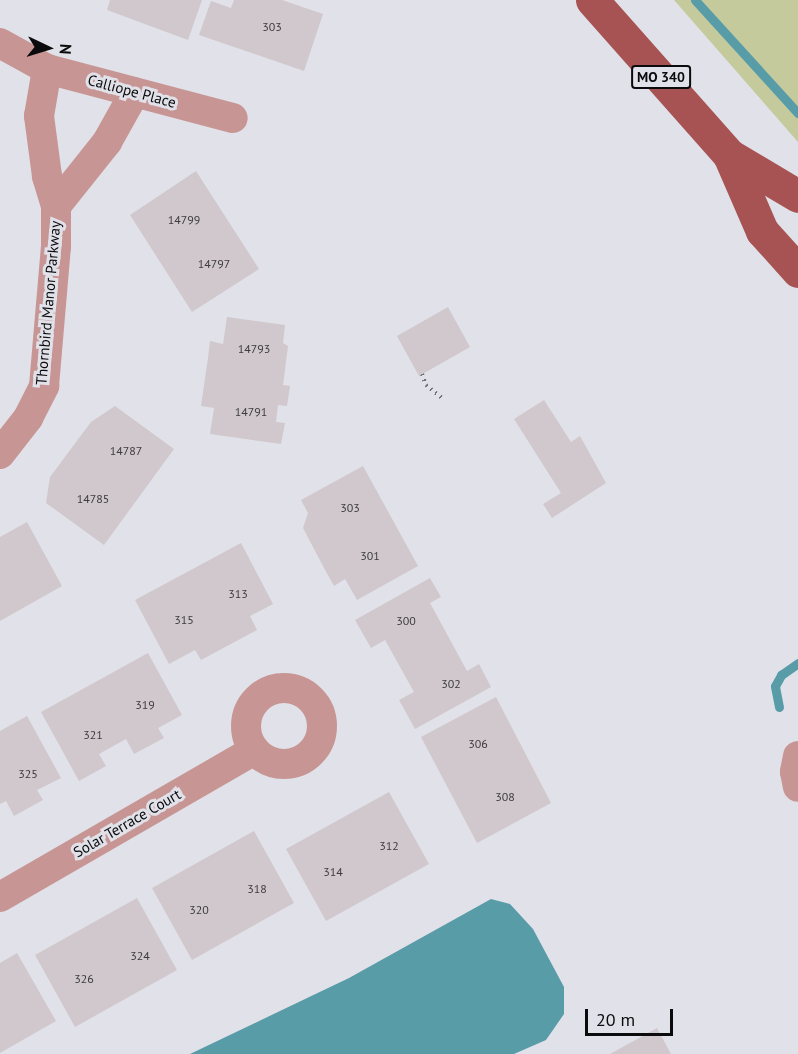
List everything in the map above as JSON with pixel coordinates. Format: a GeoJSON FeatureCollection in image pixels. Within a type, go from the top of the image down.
{"type":"FeatureCollection","features":[{"type":"Feature","properties":{"kind":"main road","name":"MO 340"},"geometry":{"type":"LineString","coordinates":[[592,0],[729,155],[798,196]]}},
{"type":"Feature","properties":{"kind":"main road","name":"MO 340"},"geometry":{"type":"LineString","coordinates":[[729,155],[762,231],[798,271]]}},
{"type":"Feature","properties":{"kind":"street","name":"Calliope Place"},"geometry":{"type":"LineString","coordinates":[[0,43],[47,69],[233,118]]}},
{"type":"Feature","properties":{"kind":"street","name":"Thornbird Manor Parkway"},"geometry":{"type":"LineString","coordinates":[[0,454],[28,418],[44,386],[56,206],[47,176],[39,116],[47,69]]}},
{"type":"Feature","properties":{"kind":"street"},"geometry":{"type":"LineString","coordinates":[[56,206],[107,142],[135,92]]}},
{"type":"Feature","properties":{"kind":"street","name":"Solar Terrace Court"},"geometry":{"type":"LineString","coordinates":[[0,897],[255,750]]}},
{"type":"Feature","properties":{"kind":"street"},"geometry":{"type":"LineString","coordinates":[[798,756],[795,772],[798,787]]}},
{"type":"Feature","properties":{"kind":"path"},"geometry":{"type":"LineString","coordinates":[[422,374],[426,385],[443,399]]}},
{"type":"Feature","properties":{"kind":"green space"},"geometry":{"type":"Polygon","coordinates":[[[674,0],[798,0],[798,142],[674,0]]]}},
{"type":"Feature","properties":{"kind":"water"},"geometry":{"type":"Polygon","coordinates":[[[491,899],[510,904],[533,929],[564,987],[564,1014],[546,1040],[514,1054],[190,1054],[349,978],[491,899]]]}},
{"type":"Feature","properties":{"kind":"building"},"geometry":{"type":"Polygon","coordinates":[[[110,0],[202,0],[188,40],[107,10],[110,0]]]}},
{"type":"Feature","properties":{"kind":"building"},"geometry":{"type":"Polygon","coordinates":[[[234,0],[282,0],[323,14],[304,71],[199,35],[211,1],[231,8],[234,0]]]}},
{"type":"Feature","properties":{"kind":"building"},"geometry":{"type":"Polygon","coordinates":[[[196,171],[259,269],[192,312],[130,215],[196,171]]]}},
{"type":"Feature","properties":{"kind":"building"},"geometry":{"type":"Polygon","coordinates":[[[448,307],[470,347],[419,376],[397,336],[448,307]]]}},
{"type":"Feature","properties":{"kind":"building"},"geometry":{"type":"Polygon","coordinates":[[[227,317],[285,325],[283,343],[288,346],[283,385],[290,386],[287,406],[278,405],[276,422],[285,423],[281,444],[210,434],[214,408],[201,406],[210,341],[223,344],[227,317]]]}},
{"type":"Feature","properties":{"kind":"building"},"geometry":{"type":"Polygon","coordinates":[[[544,400],[571,442],[580,436],[606,483],[552,518],[543,504],[561,493],[514,419],[544,400]]]}},
{"type":"Feature","properties":{"kind":"building"},"geometry":{"type":"Polygon","coordinates":[[[115,406],[174,449],[104,545],[46,503],[50,477],[91,422],[115,406]]]}},
{"type":"Feature","properties":{"kind":"building"},"geometry":{"type":"Polygon","coordinates":[[[363,466],[418,566],[357,600],[345,579],[334,586],[303,528],[308,513],[301,500],[363,466]]]}},
{"type":"Feature","properties":{"kind":"building"},"geometry":{"type":"Polygon","coordinates":[[[27,522],[62,586],[0,621],[0,537],[27,522]]]}},
{"type":"Feature","properties":{"kind":"building"},"geometry":{"type":"Polygon","coordinates":[[[241,543],[273,604],[250,616],[257,630],[201,660],[195,650],[169,664],[135,600],[241,543]]]}},
{"type":"Feature","properties":{"kind":"building"},"geometry":{"type":"Polygon","coordinates":[[[430,578],[441,597],[430,603],[467,671],[479,664],[491,687],[415,729],[399,700],[414,692],[385,640],[371,648],[355,620],[430,578]]]}},
{"type":"Feature","properties":{"kind":"building"},"geometry":{"type":"Polygon","coordinates":[[[148,653],[182,715],[158,728],[164,738],[134,754],[126,739],[99,754],[106,766],[79,781],[41,712],[148,653]]]}},
{"type":"Feature","properties":{"kind":"building"},"geometry":{"type":"Polygon","coordinates":[[[496,697],[551,803],[477,843],[421,737],[496,697]]]}},
{"type":"Feature","properties":{"kind":"building"},"geometry":{"type":"Polygon","coordinates":[[[27,716],[61,778],[37,790],[43,800],[14,816],[6,801],[0,804],[0,731],[27,716]]]}},
{"type":"Feature","properties":{"kind":"building"},"geometry":{"type":"Polygon","coordinates":[[[389,792],[429,864],[326,921],[286,849],[389,792]]]}},
{"type":"Feature","properties":{"kind":"building"},"geometry":{"type":"Polygon","coordinates":[[[254,831],[294,903],[192,960],[152,888],[254,831]]]}},
{"type":"Feature","properties":{"kind":"building"},"geometry":{"type":"Polygon","coordinates":[[[137,898],[177,970],[75,1027],[35,955],[137,898]]]}},
{"type":"Feature","properties":{"kind":"building"},"geometry":{"type":"Polygon","coordinates":[[[17,953],[56,1021],[0,1053],[0,963],[17,953]]]}},
{"type":"Feature","properties":{"kind":"building"},"geometry":{"type":"Polygon","coordinates":[[[657,1028],[671,1054],[610,1054],[657,1028]]]}},
{"type":"Feature","properties":{"kind":"waterway"},"geometry":{"type":"LineString","coordinates":[[695,0],[798,113]]}},
{"type":"Feature","properties":{"kind":"waterway"},"geometry":{"type":"LineString","coordinates":[[779,707],[775,686],[781,675],[798,663]]}}]}
